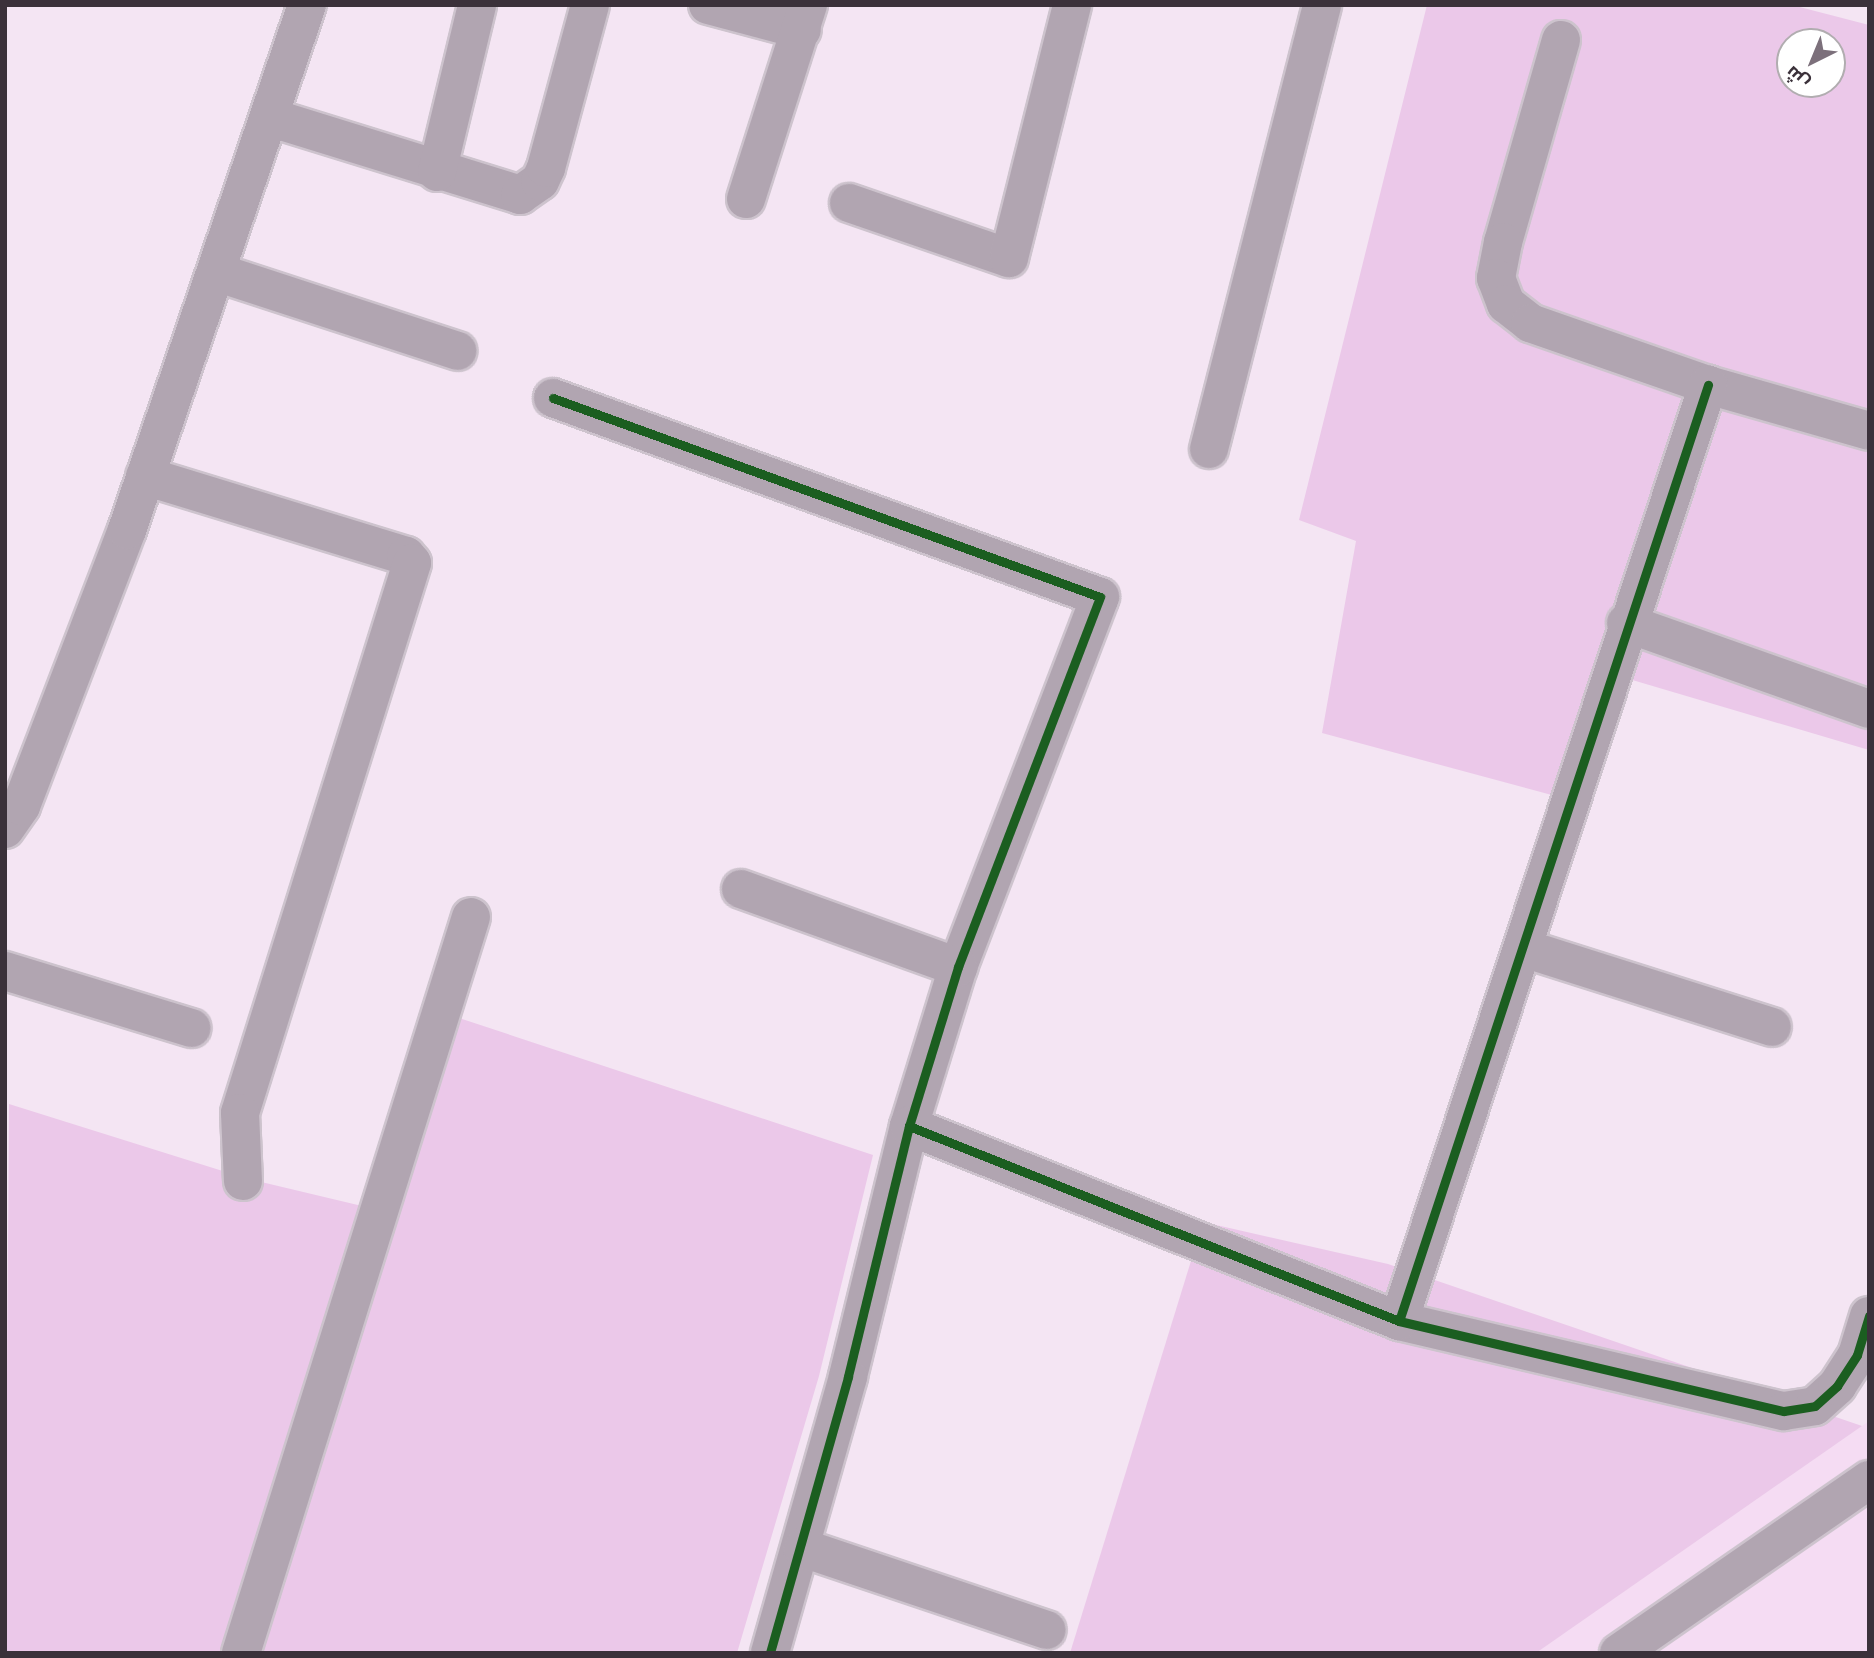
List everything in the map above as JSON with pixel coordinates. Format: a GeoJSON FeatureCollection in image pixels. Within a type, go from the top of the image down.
{"type":"FeatureCollection","features":[{"type":"Feature","properties":{"kind":"street"},"geometry":{"type":"LineString","coordinates":[[5,829],[21,806],[145,477],[272,118],[307,5]]}},
{"type":"Feature","properties":{"kind":"street"},"geometry":{"type":"LineString","coordinates":[[437,172],[477,5]]}},
{"type":"Feature","properties":{"kind":"street"},"geometry":{"type":"LineString","coordinates":[[272,118],[437,172],[520,195],[540,181],[590,5]]}},
{"type":"Feature","properties":{"kind":"street"},"geometry":{"type":"LineString","coordinates":[[708,5],[805,18],[746,199]]}},
{"type":"Feature","properties":{"kind":"street"},"geometry":{"type":"LineString","coordinates":[[849,203],[1009,258],[1072,5]]}},
{"type":"Feature","properties":{"kind":"street"},"geometry":{"type":"LineString","coordinates":[[1209,449],[1322,5]]}},
{"type":"Feature","properties":{"kind":"street"},"geometry":{"type":"LineString","coordinates":[[1561,40],[1503,242],[1496,278],[1506,304],[1530,323],[1708,384],[1869,431]]}},
{"type":"Feature","properties":{"kind":"street"},"geometry":{"type":"LineString","coordinates":[[216,272],[457,351]]}},
{"type":"Feature","properties":{"kind":"street"},"geometry":{"type":"LineString","coordinates":[[1399,1321],[1626,623],[1708,384]]}},
{"type":"Feature","properties":{"kind":"street"},"geometry":{"type":"LineString","coordinates":[[553,398],[1100,597],[958,967],[909,1126],[803,1548],[770,1653]]}},
{"type":"Feature","properties":{"kind":"street"},"geometry":{"type":"LineString","coordinates":[[145,477],[406,556],[412,564],[240,1113],[243,1181]]}},
{"type":"Feature","properties":{"kind":"street"},"geometry":{"type":"LineString","coordinates":[[1626,623],[1869,709]]}},
{"type":"Feature","properties":{"kind":"street"},"geometry":{"type":"LineString","coordinates":[[741,888],[958,967]]}},
{"type":"Feature","properties":{"kind":"street"},"geometry":{"type":"LineString","coordinates":[[241,1653],[471,918]]}},
{"type":"Feature","properties":{"kind":"street"},"geometry":{"type":"LineString","coordinates":[[1522,948],[1772,1027]]}},
{"type":"Feature","properties":{"kind":"street"},"geometry":{"type":"LineString","coordinates":[[5,971],[191,1028]]}},
{"type":"Feature","properties":{"kind":"street"},"geometry":{"type":"LineString","coordinates":[[909,1126],[1399,1321],[1784,1411],[1815,1406],[1837,1386],[1857,1354],[1869,1316]]}},
{"type":"Feature","properties":{"kind":"street"},"geometry":{"type":"LineString","coordinates":[[1619,1653],[1869,1480]]}},
{"type":"Feature","properties":{"kind":"street"},"geometry":{"type":"LineString","coordinates":[[803,1548],[1047,1630]]}},
{"type":"Feature","properties":{"kind":"shaded area"},"geometry":{"type":"Polygon","coordinates":[[[1427,5],[1792,5],[1869,25],[1869,750],[1629,679],[1585,804],[1322,733],[1356,541],[1299,520],[1427,5]]]}},
{"type":"Feature","properties":{"kind":"shaded area"},"geometry":{"type":"Polygon","coordinates":[[[453,1016],[873,1155],[819,1376],[737,1653],[5,1653],[9,1104],[245,1178],[383,1211],[453,1016]]]}},
{"type":"Feature","properties":{"kind":"shaded area"},"geometry":{"type":"Polygon","coordinates":[[[1203,1222],[1388,1264],[1862,1426],[1536,1653],[1070,1653],[1203,1222]]]}},
{"type":"Feature","properties":{"kind":"shaded area"},"geometry":{"type":"Polygon","coordinates":[[[1869,1421],[1869,1653],[1536,1653],[1862,1426],[1869,1421]]]}},
{"type":"Feature","properties":{"kind":"cycle path"},"geometry":{"type":"LineString","coordinates":[[1399,1321],[1708,385]]}},
{"type":"Feature","properties":{"kind":"cycle path"},"geometry":{"type":"LineString","coordinates":[[553,398],[1100,597],[958,967],[909,1126],[848,1377],[770,1653]]}},
{"type":"Feature","properties":{"kind":"cycle path"},"geometry":{"type":"LineString","coordinates":[[909,1126],[1399,1321],[1784,1411],[1815,1406],[1837,1386],[1857,1355],[1869,1316]]}}]}
